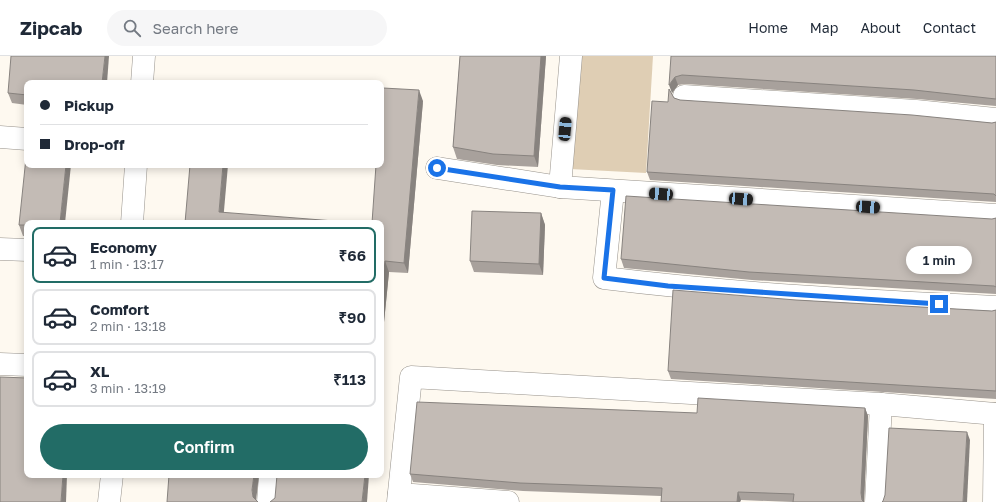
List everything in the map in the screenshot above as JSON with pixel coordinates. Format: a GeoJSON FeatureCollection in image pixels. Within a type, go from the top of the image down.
{"type":"FeatureCollection","features":[{"type":"Feature","properties":{"kind":"street"},"geometry":{"type":"LineString","coordinates":[[142,80],[144,56]]}},
{"type":"Feature","properties":{"kind":"street"},"geometry":{"type":"LineString","coordinates":[[560,187],[571,56]]}},
{"type":"Feature","properties":{"kind":"street"},"geometry":{"type":"LineString","coordinates":[[684,96],[908,111],[996,119]]}},
{"type":"Feature","properties":{"kind":"street"},"geometry":{"type":"LineString","coordinates":[[0,138],[24,139]]}},
{"type":"Feature","properties":{"kind":"street"},"geometry":{"type":"LineString","coordinates":[[132,220],[136,168]]}},
{"type":"Feature","properties":{"kind":"street"},"geometry":{"type":"LineString","coordinates":[[437,168],[560,187],[996,215]]}},
{"type":"Feature","properties":{"kind":"street"},"geometry":{"type":"LineString","coordinates":[[613,190],[604,278],[668,286],[996,307]]}},
{"type":"Feature","properties":{"kind":"street"},"geometry":{"type":"LineString","coordinates":[[0,249],[24,250]]}},
{"type":"Feature","properties":{"kind":"street"},"geometry":{"type":"LineString","coordinates":[[0,364],[24,365]]}},
{"type":"Feature","properties":{"kind":"street"},"geometry":{"type":"LineString","coordinates":[[508,502],[398,498],[411,377],[881,404],[996,414],[994,502]]}},
{"type":"Feature","properties":{"kind":"street"},"geometry":{"type":"LineString","coordinates":[[876,502],[881,404]]}},
{"type":"Feature","properties":{"kind":"street"},"geometry":{"type":"LineString","coordinates":[[109,502],[112,478]]}},
{"type":"Feature","properties":{"kind":"street"},"geometry":{"type":"LineString","coordinates":[[268,502],[270,478]]}},
{"type":"Feature","properties":{"kind":"shaded area"},"geometry":{"type":"Polygon","coordinates":[[[576,56],[653,56],[646,173],[570,169],[576,56]]]}},
{"type":"Feature","properties":{"kind":"building"},"geometry":{"type":"Polygon","coordinates":[[[11,56],[105,56],[102,80],[24,80],[24,95],[8,93],[11,56]]]}},
{"type":"Feature","properties":{"kind":"building"},"geometry":{"type":"Polygon","coordinates":[[[460,56],[541,56],[534,156],[493,154],[453,147],[460,56]]]}},
{"type":"Feature","properties":{"kind":"building"},"geometry":{"type":"Polygon","coordinates":[[[671,56],[996,56],[996,99],[914,90],[682,75],[675,77],[669,85],[671,56]]]}},
{"type":"Feature","properties":{"kind":"building"},"geometry":{"type":"Polygon","coordinates":[[[384,88],[419,90],[404,263],[385,261],[384,271],[384,220],[372,220],[376,168],[384,168],[384,88]]]}},
{"type":"Feature","properties":{"kind":"building"},"geometry":{"type":"Polygon","coordinates":[[[669,89],[674,98],[680,100],[912,115],[992,123],[996,122],[996,196],[994,194],[647,172],[652,101],[668,102],[669,89]]]}},
{"type":"Feature","properties":{"kind":"building"},"geometry":{"type":"Polygon","coordinates":[[[25,168],[66,168],[60,220],[24,220],[24,225],[19,225],[25,168]]]}},
{"type":"Feature","properties":{"kind":"building"},"geometry":{"type":"Polygon","coordinates":[[[190,168],[223,168],[219,212],[322,220],[185,220],[190,168]]]}},
{"type":"Feature","properties":{"kind":"building"},"geometry":{"type":"Polygon","coordinates":[[[626,196],[992,219],[996,218],[996,287],[749,272],[621,259],[626,196]]]}},
{"type":"Feature","properties":{"kind":"building"},"geometry":{"type":"Polygon","coordinates":[[[472,211],[541,213],[539,264],[470,261],[472,211]]]}},
{"type":"Feature","properties":{"kind":"building"},"geometry":{"type":"Polygon","coordinates":[[[673,290],[796,300],[996,310],[996,391],[668,371],[673,290]]]}},
{"type":"Feature","properties":{"kind":"building"},"geometry":{"type":"Polygon","coordinates":[[[0,377],[24,378],[24,478],[63,478],[61,502],[0,502],[0,377]]]}},
{"type":"Feature","properties":{"kind":"building"},"geometry":{"type":"Polygon","coordinates":[[[698,398],[865,408],[861,493],[862,500],[864,502],[793,502],[794,494],[738,492],[737,502],[661,502],[662,488],[520,483],[410,474],[417,402],[697,413],[698,398]]]}},
{"type":"Feature","properties":{"kind":"building"},"geometry":{"type":"Polygon","coordinates":[[[889,428],[967,432],[963,502],[882,502],[885,495],[889,428]]]}},
{"type":"Feature","properties":{"kind":"building"},"geometry":{"type":"Polygon","coordinates":[[[169,478],[254,478],[252,490],[253,497],[258,502],[167,502],[169,478]]]}},
{"type":"Feature","properties":{"kind":"building"},"geometry":{"type":"Polygon","coordinates":[[[277,478],[365,478],[362,502],[270,502],[275,498],[277,478]]]}},
{"type":"Feature","properties":{"kind":"route"},"geometry":{"type":"LineString","coordinates":[[437,168],[560,187],[613,190],[604,278],[668,286],[939,304]]}}]}
